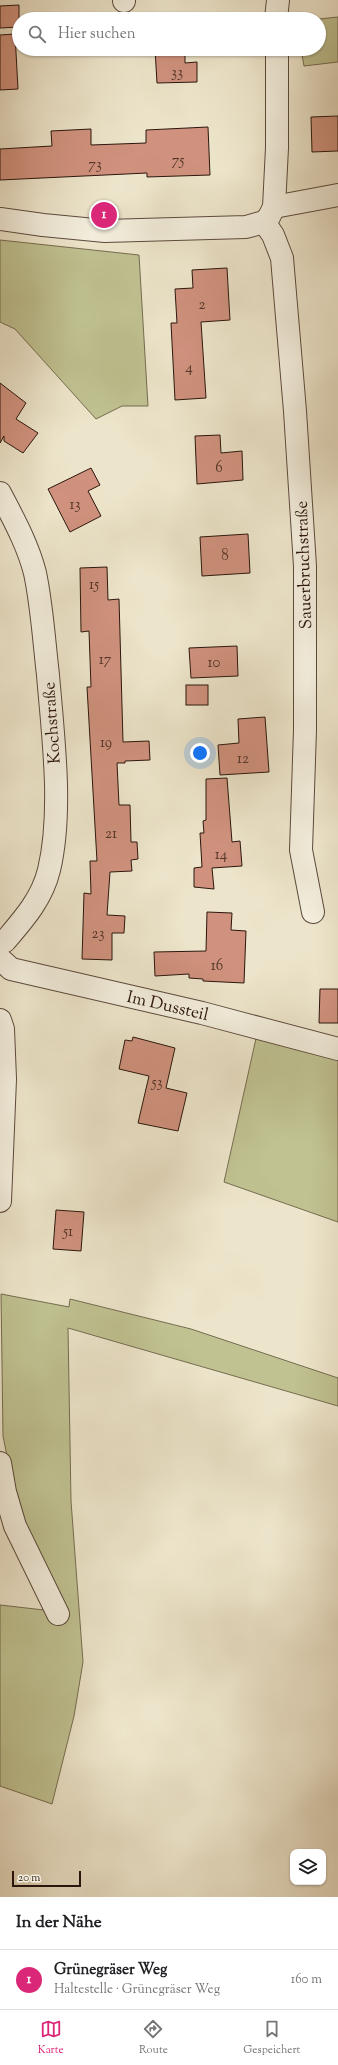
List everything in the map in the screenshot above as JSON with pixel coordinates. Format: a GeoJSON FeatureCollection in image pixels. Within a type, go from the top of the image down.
{"type":"FeatureCollection","features":[{"type":"Feature","properties":{"kind":"street"},"geometry":{"type":"LineString","coordinates":[[277,12],[278,0]]}},
{"type":"Feature","properties":{"kind":"street"},"geometry":{"type":"LineString","coordinates":[[269,215],[277,148],[276,56]]}},
{"type":"Feature","properties":{"kind":"street"},"geometry":{"type":"LineString","coordinates":[[0,218],[43,225],[105,231],[232,228],[246,227],[269,215],[338,195]]}},
{"type":"Feature","properties":{"kind":"street","name":"Sauerbruchstraße"},"geometry":{"type":"LineString","coordinates":[[269,215],[273,235],[282,258],[295,411],[305,566],[305,730],[300,850],[313,912]]}},
{"type":"Feature","properties":{"kind":"street","name":"Kochstraße"},"geometry":{"type":"LineString","coordinates":[[0,493],[20,531],[34,572],[41,611],[55,776],[54,834],[49,872],[32,911],[5,942],[0,944]]}},
{"type":"Feature","properties":{"kind":"street","name":"Im Dussteil"},"geometry":{"type":"LineString","coordinates":[[0,959],[11,969],[202,1013],[338,1049]]}},
{"type":"Feature","properties":{"kind":"street"},"geometry":{"type":"LineString","coordinates":[[0,1020],[2,1029],[5,1079],[0,1200]]}},
{"type":"Feature","properties":{"kind":"street"},"geometry":{"type":"LineString","coordinates":[[0,1463],[5,1492],[15,1526],[58,1614]]}},
{"type":"Feature","properties":{"kind":"green space"},"geometry":{"type":"Polygon","coordinates":[[[338,17],[338,62],[304,66],[302,56],[326,56],[326,18],[338,17]]]}},
{"type":"Feature","properties":{"kind":"green space"},"geometry":{"type":"Polygon","coordinates":[[[0,240],[139,255],[148,406],[122,406],[96,419],[15,329],[0,322],[0,240]]]}},
{"type":"Feature","properties":{"kind":"green space"},"geometry":{"type":"Polygon","coordinates":[[[257,1034],[338,1057],[338,1222],[224,1182],[257,1034]]]}},
{"type":"Feature","properties":{"kind":"green space"},"geometry":{"type":"Polygon","coordinates":[[[1,1294],[69,1307],[70,1299],[191,1329],[338,1378],[338,1406],[68,1328],[71,1501],[83,1662],[74,1716],[52,1804],[0,1786],[0,1605],[44,1610],[20,1521],[3,1436],[1,1294]]]}},
{"type":"Feature","properties":{"kind":"building"},"geometry":{"type":"Polygon","coordinates":[[[19,5],[19,12],[12,12],[12,27],[0,28],[0,6],[19,5]]]}},
{"type":"Feature","properties":{"kind":"building"},"geometry":{"type":"Polygon","coordinates":[[[12,34],[12,56],[16,56],[18,89],[0,90],[0,35],[12,34]]]}},
{"type":"Feature","properties":{"kind":"building"},"geometry":{"type":"Polygon","coordinates":[[[155,56],[185,56],[185,63],[197,62],[197,82],[157,83],[155,56]]]}},
{"type":"Feature","properties":{"kind":"building"},"geometry":{"type":"Polygon","coordinates":[[[338,116],[338,151],[312,152],[311,117],[338,116]]]}},
{"type":"Feature","properties":{"kind":"building"},"geometry":{"type":"Polygon","coordinates":[[[208,127],[210,175],[147,177],[147,173],[0,180],[0,149],[52,146],[51,131],[91,129],[91,145],[146,143],[146,130],[208,127]]]}},
{"type":"Feature","properties":{"kind":"building"},"geometry":{"type":"Polygon","coordinates":[[[227,268],[230,320],[201,322],[206,398],[175,400],[171,323],[177,323],[175,289],[193,288],[192,270],[227,268]]]}},
{"type":"Feature","properties":{"kind":"building"},"geometry":{"type":"Polygon","coordinates":[[[0,383],[26,403],[16,419],[38,433],[23,453],[4,441],[4,436],[0,443],[0,383]]]}},
{"type":"Feature","properties":{"kind":"building"},"geometry":{"type":"Polygon","coordinates":[[[220,435],[221,453],[242,451],[243,480],[197,484],[195,436],[220,435]]]}},
{"type":"Feature","properties":{"kind":"building"},"geometry":{"type":"Polygon","coordinates":[[[91,468],[100,485],[88,491],[101,516],[70,532],[48,489],[91,468]]]}},
{"type":"Feature","properties":{"kind":"building"},"geometry":{"type":"Polygon","coordinates":[[[248,534],[250,573],[202,576],[200,537],[248,534]]]}},
{"type":"Feature","properties":{"kind":"building"},"geometry":{"type":"Polygon","coordinates":[[[107,567],[108,600],[119,599],[123,742],[149,741],[150,760],[125,761],[125,763],[117,763],[119,805],[130,805],[131,842],[137,842],[138,859],[131,860],[132,871],[110,872],[107,915],[125,916],[124,933],[112,933],[112,960],[82,959],[84,893],[91,894],[90,861],[97,861],[87,687],[91,687],[89,631],[81,632],[80,568],[107,567]]]}},
{"type":"Feature","properties":{"kind":"building"},"geometry":{"type":"Polygon","coordinates":[[[237,646],[238,676],[191,678],[189,648],[237,646]]]}},
{"type":"Feature","properties":{"kind":"building"},"geometry":{"type":"Polygon","coordinates":[[[186,685],[208,685],[208,705],[186,705],[186,685]]]}},
{"type":"Feature","properties":{"kind":"building"},"geometry":{"type":"Polygon","coordinates":[[[265,717],[269,772],[220,775],[218,745],[239,743],[238,719],[265,717]]]}},
{"type":"Feature","properties":{"kind":"building"},"geometry":{"type":"Polygon","coordinates":[[[227,778],[232,842],[240,841],[242,866],[212,868],[214,889],[194,887],[194,868],[202,867],[200,833],[204,833],[203,821],[206,820],[206,779],[227,778]]]}},
{"type":"Feature","properties":{"kind":"building"},"geometry":{"type":"Polygon","coordinates":[[[207,912],[232,913],[231,930],[246,931],[244,983],[203,981],[203,979],[189,978],[189,974],[155,976],[154,952],[206,951],[207,912]]]}},
{"type":"Feature","properties":{"kind":"building"},"geometry":{"type":"Polygon","coordinates":[[[320,989],[338,989],[338,1023],[319,1023],[320,989]]]}},
{"type":"Feature","properties":{"kind":"building"},"geometry":{"type":"Polygon","coordinates":[[[133,1037],[175,1048],[166,1088],[187,1093],[178,1131],[138,1123],[149,1076],[119,1069],[125,1040],[132,1041],[133,1037]]]}},
{"type":"Feature","properties":{"kind":"building"},"geometry":{"type":"Polygon","coordinates":[[[56,1210],[84,1212],[81,1251],[53,1249],[56,1210]]]}},
{"type":"Feature","properties":{"kind":"place","name":"Grünegräser Weg"},"geometry":{"type":"Point","coordinates":[104,215]}}]}
